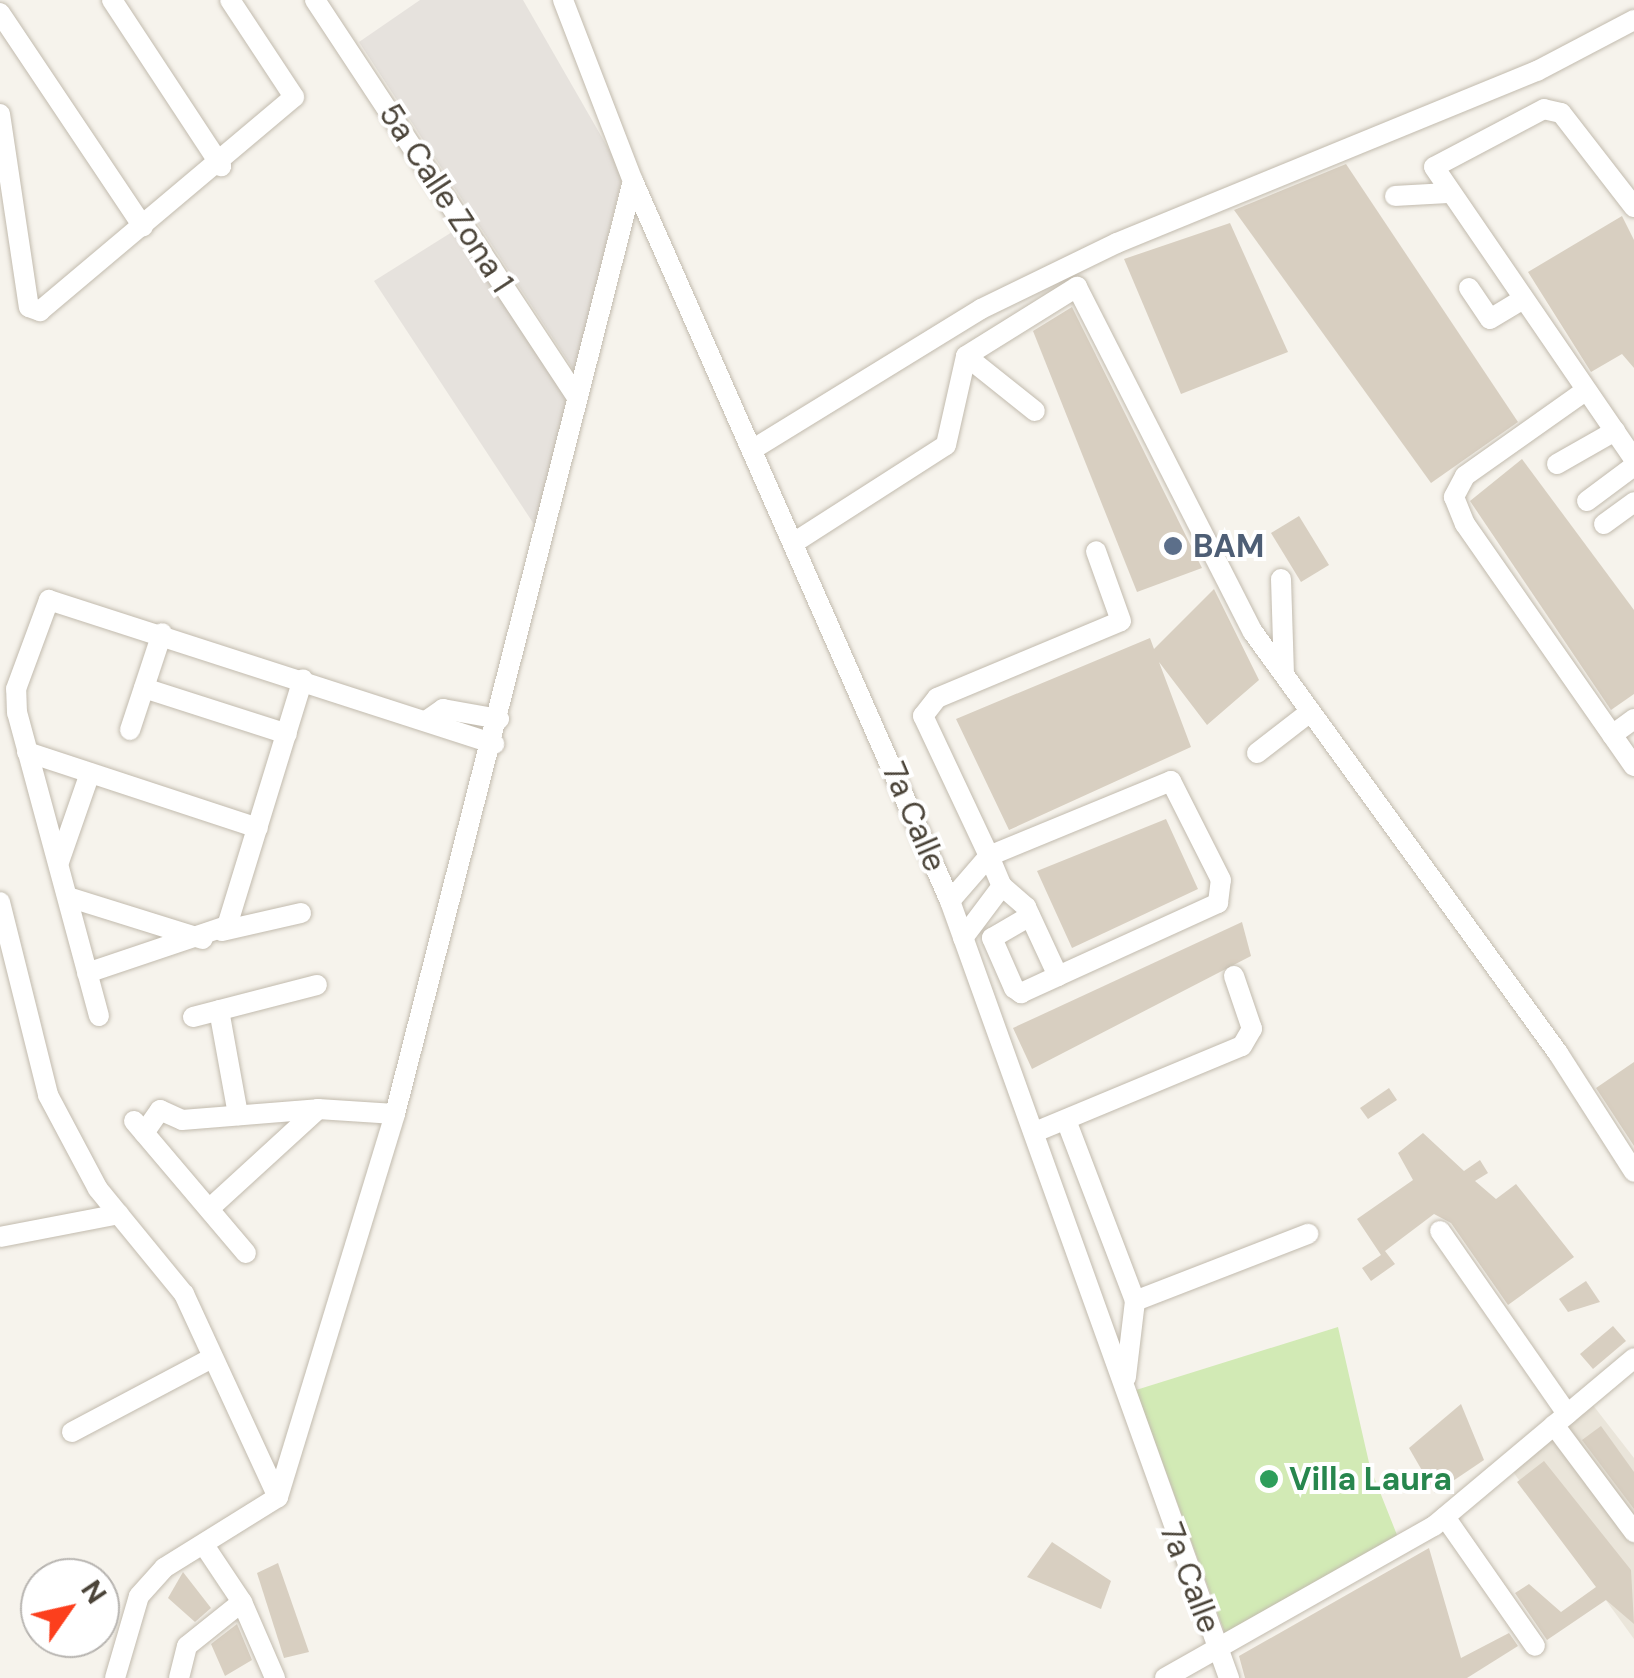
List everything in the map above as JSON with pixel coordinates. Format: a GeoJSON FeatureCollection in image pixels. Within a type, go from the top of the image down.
{"type":"FeatureCollection","features":[{"type":"Feature","properties":{"kind":"street"},"geometry":{"type":"LineString","coordinates":[[112,0],[220,166]]}},
{"type":"Feature","properties":{"kind":"street"},"geometry":{"type":"LineString","coordinates":[[0,114],[32,311],[220,166],[294,97],[230,0]]}},
{"type":"Feature","properties":{"kind":"street","name":"7a Calle"},"geometry":{"type":"LineString","coordinates":[[563,0],[633,181],[755,448],[950,902],[1229,1678]]}},
{"type":"Feature","properties":{"kind":"street","name":"5a Calle Zona 1"},"geometry":{"type":"LineString","coordinates":[[325,3],[576,396]]}},
{"type":"Feature","properties":{"kind":"street"},"geometry":{"type":"LineString","coordinates":[[0,13],[143,227]]}},
{"type":"Feature","properties":{"kind":"street"},"geometry":{"type":"LineString","coordinates":[[755,448],[981,309],[1200,206],[1537,72],[1634,20]]}},
{"type":"Feature","properties":{"kind":"street"},"geometry":{"type":"LineString","coordinates":[[1587,500],[1634,462],[1447,193],[1434,167],[1440,159],[1544,109],[1561,113],[1634,207]]}},
{"type":"Feature","properties":{"kind":"street"},"geometry":{"type":"LineString","coordinates":[[115,1678],[139,1596],[164,1568],[278,1497],[395,1114],[494,744],[576,396],[633,181]]}},
{"type":"Feature","properties":{"kind":"street"},"geometry":{"type":"LineString","coordinates":[[1395,196],[1447,193]]}},
{"type":"Feature","properties":{"kind":"street"},"geometry":{"type":"LineString","coordinates":[[796,542],[946,445],[966,356],[1069,288],[1084,292],[1253,632],[1634,1172]]}},
{"type":"Feature","properties":{"kind":"street"},"geometry":{"type":"LineString","coordinates":[[1468,288],[1490,319],[1522,300]]}},
{"type":"Feature","properties":{"kind":"street"},"geometry":{"type":"LineString","coordinates":[[966,356],[1034,411]]}},
{"type":"Feature","properties":{"kind":"street"},"geometry":{"type":"LineString","coordinates":[[1585,391],[1465,476],[1454,497],[1464,524],[1634,766]]}},
{"type":"Feature","properties":{"kind":"street"},"geometry":{"type":"LineString","coordinates":[[1557,464],[1615,431]]}},
{"type":"Feature","properties":{"kind":"street"},"geometry":{"type":"LineString","coordinates":[[1604,524],[1634,502]]}},
{"type":"Feature","properties":{"kind":"street"},"geometry":{"type":"LineString","coordinates":[[1058,976],[1030,916],[1002,886],[923,716],[937,698],[1121,621],[1124,610],[1096,551]]}},
{"type":"Feature","properties":{"kind":"street"},"geometry":{"type":"LineString","coordinates":[[1282,579],[1284,674]]}},
{"type":"Feature","properties":{"kind":"street"},"geometry":{"type":"LineString","coordinates":[[99,1016],[27,752],[16,689],[49,600],[303,679],[494,744]]}},
{"type":"Feature","properties":{"kind":"street"},"geometry":{"type":"LineString","coordinates":[[130,730],[162,634]]}},
{"type":"Feature","properties":{"kind":"street"},"geometry":{"type":"LineString","coordinates":[[213,935],[258,828],[303,679]]}},
{"type":"Feature","properties":{"kind":"street"},"geometry":{"type":"LineString","coordinates":[[144,688],[286,734]]}},
{"type":"Feature","properties":{"kind":"street"},"geometry":{"type":"LineString","coordinates":[[426,720],[443,709],[499,719]]}},
{"type":"Feature","properties":{"kind":"street"},"geometry":{"type":"LineString","coordinates":[[1256,754],[1310,712]]}},
{"type":"Feature","properties":{"kind":"street"},"geometry":{"type":"LineString","coordinates":[[1612,734],[1634,719]]}},
{"type":"Feature","properties":{"kind":"street"},"geometry":{"type":"LineString","coordinates":[[27,752],[258,828]]}},
{"type":"Feature","properties":{"kind":"street"},"geometry":{"type":"LineString","coordinates":[[59,862],[90,773]]}},
{"type":"Feature","properties":{"kind":"street"},"geometry":{"type":"LineString","coordinates":[[950,902],[989,856],[1162,784],[1180,788],[1221,880],[1218,903],[1021,994],[1014,988],[992,938],[1030,916]]}},
{"type":"Feature","properties":{"kind":"street"},"geometry":{"type":"LineString","coordinates":[[963,938],[1002,886]]}},
{"type":"Feature","properties":{"kind":"street"},"geometry":{"type":"LineString","coordinates":[[68,897],[213,935]]}},
{"type":"Feature","properties":{"kind":"street"},"geometry":{"type":"LineString","coordinates":[[0,902],[48,1095],[119,1214],[184,1294],[278,1497]]}},
{"type":"Feature","properties":{"kind":"street"},"geometry":{"type":"LineString","coordinates":[[87,973],[302,913]]}},
{"type":"Feature","properties":{"kind":"street"},"geometry":{"type":"LineString","coordinates":[[1034,1132],[1242,1046],[1250,1019],[1234,976]]}},
{"type":"Feature","properties":{"kind":"street"},"geometry":{"type":"LineString","coordinates":[[193,1017],[317,985]]}},
{"type":"Feature","properties":{"kind":"street"},"geometry":{"type":"LineString","coordinates":[[218,1010],[238,1114]]}},
{"type":"Feature","properties":{"kind":"street"},"geometry":{"type":"LineString","coordinates":[[246,1252],[145,1134],[160,1110],[182,1120],[318,1108],[395,1114]]}},
{"type":"Feature","properties":{"kind":"street"},"geometry":{"type":"LineString","coordinates":[[209,1209],[318,1108]]}},
{"type":"Feature","properties":{"kind":"street"},"geometry":{"type":"LineString","coordinates":[[1066,1120],[1136,1301],[1124,1389]]}},
{"type":"Feature","properties":{"kind":"street"},"geometry":{"type":"LineString","coordinates":[[0,1237],[119,1214]]}},
{"type":"Feature","properties":{"kind":"street"},"geometry":{"type":"LineString","coordinates":[[1440,1231],[1634,1532]]}},
{"type":"Feature","properties":{"kind":"street"},"geometry":{"type":"LineString","coordinates":[[1136,1301],[1308,1234]]}},
{"type":"Feature","properties":{"kind":"street"},"geometry":{"type":"LineString","coordinates":[[72,1432],[212,1358]]}},
{"type":"Feature","properties":{"kind":"street"},"geometry":{"type":"LineString","coordinates":[[1164,1678],[1219,1651],[1444,1517],[1634,1358]]}},
{"type":"Feature","properties":{"kind":"street"},"geometry":{"type":"LineString","coordinates":[[1444,1517],[1535,1646]]}},
{"type":"Feature","properties":{"kind":"street"},"geometry":{"type":"LineString","coordinates":[[204,1545],[242,1602],[275,1678]]}},
{"type":"Feature","properties":{"kind":"street"},"geometry":{"type":"LineString","coordinates":[[179,1678],[187,1646],[242,1602]]}},
{"type":"Feature","properties":{"kind":"shaded area"},"geometry":{"type":"Polygon","coordinates":[[[420,0],[523,0],[623,174],[575,372],[359,42],[420,0]]]}},
{"type":"Feature","properties":{"kind":"shaded area"},"geometry":{"type":"Polygon","coordinates":[[[460,227],[571,397],[541,535],[374,281],[460,227]]]}},
{"type":"Feature","properties":{"kind":"shaded area"},"geometry":{"type":"Polygon","coordinates":[[[1589,1400],[1634,1458],[1634,1639],[1511,1469],[1589,1400]]]}},
{"type":"Feature","properties":{"kind":"green space","name":"Villa Laura"},"geometry":{"type":"Polygon","coordinates":[[[1338,1327],[1370,1467],[1399,1540],[1227,1639],[1136,1390],[1338,1327]]]}},
{"type":"Feature","properties":{"kind":"building"},"geometry":{"type":"Polygon","coordinates":[[[1346,164],[1518,422],[1431,483],[1234,210],[1346,164]]]}},
{"type":"Feature","properties":{"kind":"building"},"geometry":{"type":"Polygon","coordinates":[[[1622,216],[1634,240],[1634,368],[1622,354],[1591,372],[1528,272],[1622,216]]]}},
{"type":"Feature","properties":{"kind":"building"},"geometry":{"type":"Polygon","coordinates":[[[1230,223],[1288,352],[1181,394],[1124,259],[1230,223]]]}},
{"type":"Feature","properties":{"kind":"building"},"geometry":{"type":"Polygon","coordinates":[[[1072,307],[1202,568],[1137,592],[1033,331],[1072,307]]]}},
{"type":"Feature","properties":{"kind":"building"},"geometry":{"type":"Polygon","coordinates":[[[1522,459],[1634,610],[1634,694],[1611,710],[1470,501],[1522,459]]]}},
{"type":"Feature","properties":{"kind":"building"},"geometry":{"type":"Polygon","coordinates":[[[1299,516],[1329,565],[1301,582],[1271,533],[1299,516]]]}},
{"type":"Feature","properties":{"kind":"building"},"geometry":{"type":"Polygon","coordinates":[[[1214,589],[1259,680],[1207,725],[1159,662],[1191,747],[1009,830],[956,719],[1150,638],[1154,649],[1214,589]]]}},
{"type":"Feature","properties":{"kind":"building"},"geometry":{"type":"Polygon","coordinates":[[[1166,819],[1198,889],[1072,948],[1037,871],[1166,819]]]}},
{"type":"Feature","properties":{"kind":"building"},"geometry":{"type":"Polygon","coordinates":[[[1242,922],[1251,956],[1032,1069],[1013,1028],[1242,922]]]}},
{"type":"Feature","properties":{"kind":"building"},"geometry":{"type":"Polygon","coordinates":[[[1634,1062],[1634,1146],[1596,1088],[1634,1062]]]}},
{"type":"Feature","properties":{"kind":"building"},"geometry":{"type":"Polygon","coordinates":[[[1389,1088],[1397,1100],[1368,1119],[1360,1108],[1389,1088]]]}},
{"type":"Feature","properties":{"kind":"building"},"geometry":{"type":"Polygon","coordinates":[[[1423,1133],[1464,1171],[1480,1160],[1488,1173],[1475,1181],[1496,1199],[1516,1184],[1574,1257],[1508,1305],[1451,1223],[1434,1214],[1385,1251],[1395,1264],[1371,1281],[1362,1268],[1381,1255],[1357,1219],[1413,1180],[1398,1153],[1423,1133]]]}},
{"type":"Feature","properties":{"kind":"building"},"geometry":{"type":"Polygon","coordinates":[[[1586,1281],[1600,1302],[1568,1312],[1559,1299],[1586,1281]]]}},
{"type":"Feature","properties":{"kind":"building"},"geometry":{"type":"Polygon","coordinates":[[[1613,1326],[1626,1341],[1593,1369],[1580,1354],[1613,1326]]]}},
{"type":"Feature","properties":{"kind":"building"},"geometry":{"type":"Polygon","coordinates":[[[1461,1404],[1484,1460],[1435,1493],[1409,1448],[1461,1404]]]}},
{"type":"Feature","properties":{"kind":"building"},"geometry":{"type":"Polygon","coordinates":[[[1601,1426],[1634,1472],[1634,1509],[1582,1440],[1601,1426]]]}},
{"type":"Feature","properties":{"kind":"building"},"geometry":{"type":"Polygon","coordinates":[[[1544,1461],[1631,1570],[1634,1624],[1606,1600],[1547,1640],[1515,1593],[1529,1584],[1561,1612],[1596,1587],[1517,1482],[1544,1461]]]}},
{"type":"Feature","properties":{"kind":"building"},"geometry":{"type":"Polygon","coordinates":[[[1052,1542],[1111,1581],[1101,1609],[1027,1577],[1052,1542]]]}},
{"type":"Feature","properties":{"kind":"building","name":"Villa Laura"},"geometry":{"type":"Polygon","coordinates":[[[1429,1548],[1461,1658],[1509,1633],[1518,1646],[1467,1678],[1245,1678],[1239,1656],[1429,1548]]]}},
{"type":"Feature","properties":{"kind":"building"},"geometry":{"type":"Polygon","coordinates":[[[278,1563],[309,1652],[284,1658],[257,1573],[278,1563]]]}},
{"type":"Feature","properties":{"kind":"building"},"geometry":{"type":"Polygon","coordinates":[[[183,1572],[211,1608],[195,1622],[168,1598],[183,1572]]]}},
{"type":"Feature","properties":{"kind":"building"},"geometry":{"type":"Polygon","coordinates":[[[237,1624],[252,1660],[225,1676],[211,1644],[237,1624]]]}},
{"type":"Feature","properties":{"kind":"place","name":"BAM"},"geometry":{"type":"Point","coordinates":[1173,546]}},
{"type":"Feature","properties":{"kind":"place","name":"Villa Laura"},"geometry":{"type":"Point","coordinates":[1269,1479]}}]}
